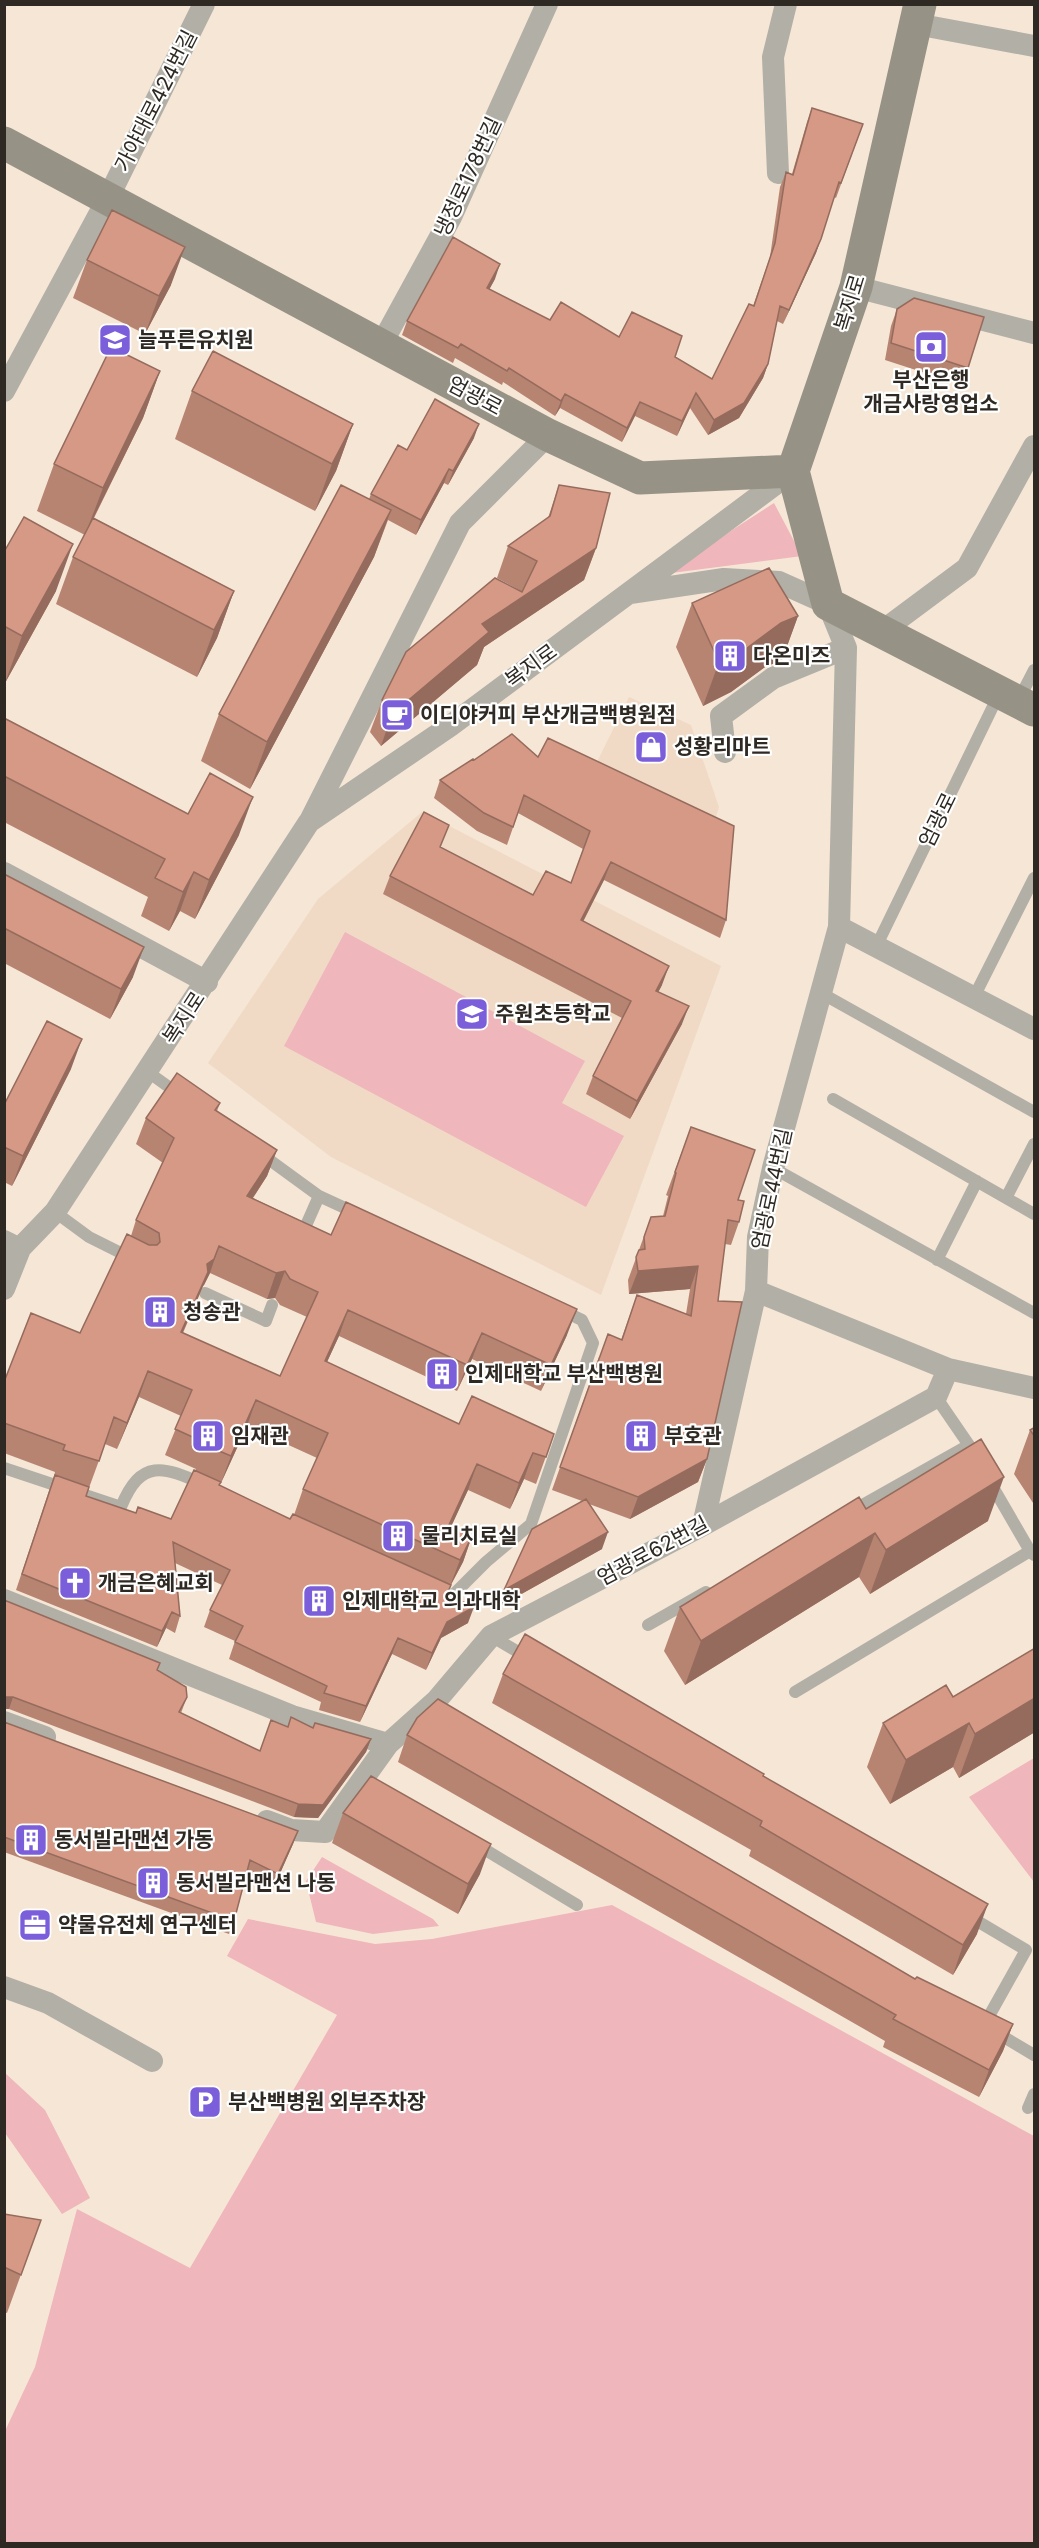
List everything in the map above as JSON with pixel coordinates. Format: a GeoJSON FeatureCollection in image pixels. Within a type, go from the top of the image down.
{"type":"FeatureCollection","features":[{"type":"Feature","properties":{"kind":"main road","name":"복지로"},"geometry":{"type":"LineString","coordinates":[[793,471],[856,287],[918,14]]}},
{"type":"Feature","properties":{"kind":"main road","name":"엄광로"},"geometry":{"type":"LineString","coordinates":[[4,143],[548,435],[640,478],[793,471]]}},
{"type":"Feature","properties":{"kind":"main road"},"geometry":{"type":"LineString","coordinates":[[793,471],[828,604],[1017,702]]}},
{"type":"Feature","properties":{"kind":"street","name":"가야대로424번길"},"geometry":{"type":"LineString","coordinates":[[4,392],[108,198],[204,4]]}},
{"type":"Feature","properties":{"kind":"street","name":"냉정로178번길"},"geometry":{"type":"LineString","coordinates":[[381,345],[451,217],[547,4]]}},
{"type":"Feature","properties":{"kind":"street"},"geometry":{"type":"LineString","coordinates":[[778,173],[774,57],[786,4]]}},
{"type":"Feature","properties":{"kind":"street"},"geometry":{"type":"LineString","coordinates":[[918,14],[1035,46]]}},
{"type":"Feature","properties":{"kind":"street"},"geometry":{"type":"LineString","coordinates":[[856,287],[1035,333]]}},
{"type":"Feature","properties":{"kind":"street"},"geometry":{"type":"LineString","coordinates":[[309,822],[460,523],[548,435]]}},
{"type":"Feature","properties":{"kind":"street"},"geometry":{"type":"LineString","coordinates":[[881,632],[967,568],[1035,446]]}},
{"type":"Feature","properties":{"kind":"street","name":"복지로"},"geometry":{"type":"LineString","coordinates":[[10,1252],[55,1212],[207,982],[309,822],[450,726],[793,471]]}},
{"type":"Feature","properties":{"kind":"street"},"geometry":{"type":"LineString","coordinates":[[630,593],[724,579],[779,582],[828,604]]}},
{"type":"Feature","properties":{"kind":"street","name":"엄광로44번길"},"geometry":{"type":"LineString","coordinates":[[703,1525],[756,1291],[758,1237],[773,1168],[838,927],[846,648],[828,604]]}},
{"type":"Feature","properties":{"kind":"street"},"geometry":{"type":"LineString","coordinates":[[725,752],[721,716],[773,678],[846,648]]}},
{"type":"Feature","properties":{"kind":"street"},"geometry":{"type":"LineString","coordinates":[[4,873],[207,982]]}},
{"type":"Feature","properties":{"kind":"street"},"geometry":{"type":"LineString","coordinates":[[838,927],[1035,1029]]}},
{"type":"Feature","properties":{"kind":"street"},"geometry":{"type":"LineString","coordinates":[[4,1289],[10,1252]]}},
{"type":"Feature","properties":{"kind":"street"},"geometry":{"type":"LineString","coordinates":[[756,1291],[948,1369],[1035,1388]]}},
{"type":"Feature","properties":{"kind":"street"},"geometry":{"type":"LineString","coordinates":[[936,1397],[948,1369]]}},
{"type":"Feature","properties":{"kind":"street","name":"엄광로62번길"},"geometry":{"type":"LineString","coordinates":[[247,1813],[291,1830],[325,1832],[370,1781],[388,1744],[441,1704],[491,1636],[703,1525],[936,1397]]}},
{"type":"Feature","properties":{"kind":"street"},"geometry":{"type":"LineString","coordinates":[[4,1600],[292,1716],[388,1744]]}},
{"type":"Feature","properties":{"kind":"street"},"geometry":{"type":"LineString","coordinates":[[4,1722],[60,1743]]}},
{"type":"Feature","properties":{"kind":"street"},"geometry":{"type":"LineString","coordinates":[[4,1987],[48,2003],[152,2061]]}},
{"type":"Feature","properties":{"kind":"lane","name":"엄광로"},"geometry":{"type":"LineString","coordinates":[[876,947],[1035,670]]}},
{"type":"Feature","properties":{"kind":"lane"},"geometry":{"type":"LineString","coordinates":[[974,998],[1035,878]]}},
{"type":"Feature","properties":{"kind":"lane"},"geometry":{"type":"LineString","coordinates":[[820,993],[1035,1112]]}},
{"type":"Feature","properties":{"kind":"lane"},"geometry":{"type":"LineString","coordinates":[[148,1072],[186,1100]]}},
{"type":"Feature","properties":{"kind":"lane"},"geometry":{"type":"LineString","coordinates":[[833,1099],[1035,1214]]}},
{"type":"Feature","properties":{"kind":"lane"},"geometry":{"type":"LineString","coordinates":[[1006,1198],[1035,1144]]}},
{"type":"Feature","properties":{"kind":"lane"},"geometry":{"type":"LineString","coordinates":[[253,1148],[319,1196],[372,1221]]}},
{"type":"Feature","properties":{"kind":"lane"},"geometry":{"type":"LineString","coordinates":[[773,1168],[1035,1313]]}},
{"type":"Feature","properties":{"kind":"lane"},"geometry":{"type":"LineString","coordinates":[[938,1260],[978,1181]]}},
{"type":"Feature","properties":{"kind":"lane"},"geometry":{"type":"LineString","coordinates":[[299,1243],[319,1196]]}},
{"type":"Feature","properties":{"kind":"lane"},"geometry":{"type":"LineString","coordinates":[[55,1212],[89,1237],[143,1264]]}},
{"type":"Feature","properties":{"kind":"lane"},"geometry":{"type":"LineString","coordinates":[[205,1293],[266,1321],[272,1305]]}},
{"type":"Feature","properties":{"kind":"lane"},"geometry":{"type":"LineString","coordinates":[[419,1581],[452,1596],[486,1562],[531,1524],[593,1343],[582,1320],[551,1305]]}},
{"type":"Feature","properties":{"kind":"lane"},"geometry":{"type":"LineString","coordinates":[[795,1692],[1032,1553],[969,1445],[936,1397]]}},
{"type":"Feature","properties":{"kind":"lane"},"geometry":{"type":"LineString","coordinates":[[834,1520],[969,1445]]}},
{"type":"Feature","properties":{"kind":"lane"},"geometry":{"type":"LineString","coordinates":[[4,1468],[121,1507],[129,1486],[143,1474],[163,1469],[182,1474],[215,1489]]}},
{"type":"Feature","properties":{"kind":"lane"},"geometry":{"type":"LineString","coordinates":[[648,1625],[720,1584]]}},
{"type":"Feature","properties":{"kind":"lane"},"geometry":{"type":"LineString","coordinates":[[491,1636],[542,1666]]}},
{"type":"Feature","properties":{"kind":"lane"},"geometry":{"type":"LineString","coordinates":[[466,1839],[577,1905]]}},
{"type":"Feature","properties":{"kind":"lane"},"geometry":{"type":"LineString","coordinates":[[954,1908],[1030,1953],[980,2023],[1035,2055]]}},
{"type":"Feature","properties":{"kind":"lane"},"geometry":{"type":"LineString","coordinates":[[1028,2108],[1035,2094]]}},
{"type":"Feature","properties":{"kind":"shaded area"},"geometry":{"type":"Polygon","coordinates":[[[774,503],[802,556],[664,574],[774,503]]]}},
{"type":"Feature","properties":{"kind":"shaded area","name":"성황리마트"},"geometry":{"type":"Polygon","coordinates":[[[629,697],[691,725],[719,807],[712,830],[593,770],[629,697]]]}},
{"type":"Feature","properties":{"kind":"shaded area","name":"주원초등학교"},"geometry":{"type":"Polygon","coordinates":[[[422,812],[721,966],[601,1295],[331,1157],[208,1063],[318,899],[422,812]]]}},
{"type":"Feature","properties":{"kind":"shaded area"},"geometry":{"type":"Polygon","coordinates":[[[345,932],[585,1061],[562,1103],[624,1136],[586,1207],[284,1046],[345,932]]]}},
{"type":"Feature","properties":{"kind":"shaded area"},"geometry":{"type":"Polygon","coordinates":[[[1034,1758],[1034,1882],[969,1797],[1034,1758]]]}},
{"type":"Feature","properties":{"kind":"shaded area"},"geometry":{"type":"Polygon","coordinates":[[[322,1857],[433,1919],[439,1926],[373,1934],[316,1922],[306,1881],[322,1857]]]}},
{"type":"Feature","properties":{"kind":"shaded area"},"geometry":{"type":"Polygon","coordinates":[[[612,1905],[1034,2136],[1034,2543],[5,2543],[5,2431],[35,2367],[77,2209],[190,2268],[337,2015],[227,1956],[248,1919],[375,1944],[432,1939],[612,1905]]]}},
{"type":"Feature","properties":{"kind":"shaded area"},"geometry":{"type":"Polygon","coordinates":[[[4,2072],[45,2110],[90,2198],[62,2214],[5,2133],[4,2072]]]}},
{"type":"Feature","properties":{"kind":"building"},"geometry":{"type":"Polygon","coordinates":[[[812,108],[863,124],[841,183],[839,182],[821,239],[789,310],[780,306],[768,364],[744,403],[714,420],[696,393],[682,421],[640,402],[627,428],[565,394],[561,401],[509,368],[507,371],[461,344],[458,348],[407,321],[453,237],[500,264],[487,288],[550,320],[561,302],[619,337],[632,312],[682,336],[675,357],[712,379],[749,304],[754,306],[775,243],[786,172],[793,175],[812,108]]]}},
{"type":"Feature","properties":{"kind":"building"},"geometry":{"type":"Polygon","coordinates":[[[112,210],[185,247],[159,296],[87,260],[112,210]]]}},
{"type":"Feature","properties":{"kind":"building","name":"부산은행 개금사랑영업소"},"geometry":{"type":"Polygon","coordinates":[[[914,298],[984,317],[968,368],[891,343],[897,309],[914,298]]]}},
{"type":"Feature","properties":{"kind":"building"},"geometry":{"type":"Polygon","coordinates":[[[111,347],[160,371],[103,488],[54,464],[111,347]]]}},
{"type":"Feature","properties":{"kind":"building"},"geometry":{"type":"Polygon","coordinates":[[[213,351],[353,424],[332,464],[192,391],[213,351]]]}},
{"type":"Feature","properties":{"kind":"building"},"geometry":{"type":"Polygon","coordinates":[[[435,399],[479,424],[453,471],[449,469],[421,520],[371,494],[398,445],[407,450],[435,399]]]}},
{"type":"Feature","properties":{"kind":"building"},"geometry":{"type":"Polygon","coordinates":[[[341,485],[391,510],[267,742],[219,714],[341,485]]]}},
{"type":"Feature","properties":{"kind":"building"},"geometry":{"type":"Polygon","coordinates":[[[559,485],[610,493],[596,548],[482,624],[489,632],[392,714],[382,700],[406,652],[495,578],[522,592],[537,561],[508,546],[550,516],[559,485]]]}},
{"type":"Feature","properties":{"kind":"building"},"geometry":{"type":"Polygon","coordinates":[[[24,517],[73,544],[22,636],[4,626],[4,552],[24,517]]]}},
{"type":"Feature","properties":{"kind":"building"},"geometry":{"type":"Polygon","coordinates":[[[93,518],[234,591],[214,630],[73,557],[93,518]]]}},
{"type":"Feature","properties":{"kind":"building"},"geometry":{"type":"Polygon","coordinates":[[[769,568],[798,616],[781,623],[747,648],[719,662],[692,603],[769,568]]]}},
{"type":"Feature","properties":{"kind":"building"},"geometry":{"type":"Polygon","coordinates":[[[4,718],[188,814],[210,773],[253,797],[209,880],[194,872],[183,892],[155,878],[165,859],[4,776],[4,718]]]}},
{"type":"Feature","properties":{"kind":"building"},"geometry":{"type":"Polygon","coordinates":[[[512,734],[538,757],[548,738],[734,826],[726,920],[611,862],[581,920],[669,966],[656,991],[689,1006],[637,1101],[593,1076],[631,1001],[390,876],[424,812],[449,825],[440,847],[533,895],[546,871],[571,883],[590,831],[524,795],[513,827],[484,813],[440,780],[512,734]]]}},
{"type":"Feature","properties":{"kind":"building"},"geometry":{"type":"Polygon","coordinates":[[[4,874],[144,947],[121,989],[4,928],[4,874]]]}},
{"type":"Feature","properties":{"kind":"building"},"geometry":{"type":"Polygon","coordinates":[[[47,1021],[82,1039],[23,1156],[4,1147],[4,1105],[47,1021]]]}},
{"type":"Feature","properties":{"kind":"building"},"geometry":{"type":"Polygon","coordinates":[[[177,1073],[220,1103],[215,1110],[277,1150],[247,1196],[331,1235],[346,1202],[577,1309],[551,1365],[482,1333],[467,1365],[348,1310],[325,1361],[459,1424],[472,1396],[554,1434],[546,1457],[533,1453],[519,1483],[477,1464],[449,1525],[472,1536],[460,1560],[303,1489],[328,1433],[256,1400],[231,1456],[175,1429],[192,1390],[148,1371],[127,1423],[114,1417],[99,1461],[63,1450],[65,1445],[4,1423],[4,1382],[31,1313],[80,1333],[127,1234],[149,1245],[157,1245],[160,1242],[159,1233],[136,1220],[174,1138],[146,1118],[177,1073]],[[219,1246],[214,1259],[207,1264],[208,1272],[181,1332],[280,1376],[318,1292],[290,1279],[285,1271],[276,1273],[219,1246]]]}},
{"type":"Feature","properties":{"kind":"building"},"geometry":{"type":"Polygon","coordinates":[[[691,1127],[755,1150],[738,1200],[744,1201],[739,1222],[728,1220],[718,1301],[742,1302],[707,1459],[638,1497],[560,1467],[608,1334],[622,1340],[637,1295],[691,1316],[698,1266],[638,1271],[636,1257],[639,1250],[645,1249],[644,1237],[651,1217],[665,1216],[675,1172],[691,1127]]]}},
{"type":"Feature","properties":{"kind":"building"},"geometry":{"type":"Polygon","coordinates":[[[1035,1427],[1035,1437],[1030,1430],[1035,1427]]]}},
{"type":"Feature","properties":{"kind":"building"},"geometry":{"type":"Polygon","coordinates":[[[981,1439],[1004,1477],[886,1550],[875,1533],[701,1641],[680,1607],[859,1497],[866,1509],[981,1439]]]}},
{"type":"Feature","properties":{"kind":"building"},"geometry":{"type":"Polygon","coordinates":[[[194,1470],[221,1482],[219,1485],[290,1519],[293,1514],[451,1585],[447,1594],[474,1607],[447,1622],[432,1653],[398,1638],[366,1706],[324,1693],[327,1686],[235,1642],[243,1626],[210,1610],[230,1570],[173,1542],[180,1616],[172,1612],[162,1631],[22,1574],[55,1475],[89,1487],[86,1496],[136,1513],[138,1507],[171,1519],[194,1470]]]}},
{"type":"Feature","properties":{"kind":"building"},"geometry":{"type":"Polygon","coordinates":[[[586,1499],[608,1532],[504,1590],[532,1529],[586,1499]]]}},
{"type":"Feature","properties":{"kind":"building"},"geometry":{"type":"Polygon","coordinates":[[[4,1600],[160,1663],[157,1670],[186,1687],[187,1697],[179,1712],[260,1751],[271,1720],[288,1727],[291,1717],[313,1728],[315,1723],[371,1739],[323,1805],[298,1804],[13,1697],[4,1697],[4,1600]]]}},
{"type":"Feature","properties":{"kind":"building"},"geometry":{"type":"Polygon","coordinates":[[[525,1634],[764,1774],[763,1776],[988,1904],[963,1945],[760,1826],[762,1821],[503,1674],[525,1634]]]}},
{"type":"Feature","properties":{"kind":"building"},"geometry":{"type":"Polygon","coordinates":[[[1035,1648],[1035,1698],[975,1734],[969,1723],[906,1760],[883,1723],[946,1685],[953,1697],[1035,1648]]]}},
{"type":"Feature","properties":{"kind":"building"},"geometry":{"type":"Polygon","coordinates":[[[438,1699],[915,1979],[917,1977],[1013,2024],[989,2070],[893,2019],[896,2015],[407,1735],[417,1718],[438,1699]]]}},
{"type":"Feature","properties":{"kind":"building"},"geometry":{"type":"Polygon","coordinates":[[[4,1722],[298,1831],[278,1874],[250,1860],[234,1921],[4,1837],[4,1722]]]}},
{"type":"Feature","properties":{"kind":"building"},"geometry":{"type":"Polygon","coordinates":[[[371,1776],[491,1844],[468,1884],[343,1813],[371,1776]]]}},
{"type":"Feature","properties":{"kind":"building"},"geometry":{"type":"Polygon","coordinates":[[[4,2214],[41,2220],[21,2275],[4,2267],[4,2214]]]}},
{"type":"Feature","properties":{"kind":"place","name":"늘푸른유치원"},"geometry":{"type":"Point","coordinates":[115,340]}},
{"type":"Feature","properties":{"kind":"place","name":"부산은행 개금사랑영업소"},"geometry":{"type":"Point","coordinates":[931,347]}},
{"type":"Feature","properties":{"kind":"place","name":"다온미즈"},"geometry":{"type":"Point","coordinates":[730,656]}},
{"type":"Feature","properties":{"kind":"place","name":"이디야커피 부산개금백병원점"},"geometry":{"type":"Point","coordinates":[397,715]}},
{"type":"Feature","properties":{"kind":"place","name":"성황리마트"},"geometry":{"type":"Point","coordinates":[651,747]}},
{"type":"Feature","properties":{"kind":"place","name":"주원초등학교"},"geometry":{"type":"Point","coordinates":[472,1014]}},
{"type":"Feature","properties":{"kind":"place","name":"청송관"},"geometry":{"type":"Point","coordinates":[160,1312]}},
{"type":"Feature","properties":{"kind":"place","name":"인제대학교 부산백병원"},"geometry":{"type":"Point","coordinates":[442,1374]}},
{"type":"Feature","properties":{"kind":"place","name":"임재관"},"geometry":{"type":"Point","coordinates":[208,1436]}},
{"type":"Feature","properties":{"kind":"place","name":"부호관"},"geometry":{"type":"Point","coordinates":[641,1436]}},
{"type":"Feature","properties":{"kind":"place","name":"물리치료실"},"geometry":{"type":"Point","coordinates":[398,1536]}},
{"type":"Feature","properties":{"kind":"place","name":"개금은혜교회"},"geometry":{"type":"Point","coordinates":[75,1583]}},
{"type":"Feature","properties":{"kind":"place","name":"인제대학교 의과대학"},"geometry":{"type":"Point","coordinates":[319,1601]}},
{"type":"Feature","properties":{"kind":"place","name":"동서빌라맨션 가동"},"geometry":{"type":"Point","coordinates":[31,1840]}},
{"type":"Feature","properties":{"kind":"place","name":"동서빌라맨션 나동"},"geometry":{"type":"Point","coordinates":[153,1883]}},
{"type":"Feature","properties":{"kind":"place","name":"약물유전체 연구센터"},"geometry":{"type":"Point","coordinates":[35,1925]}},
{"type":"Feature","properties":{"kind":"place","name":"부산백병원 외부주차장"},"geometry":{"type":"Point","coordinates":[205,2102]}}]}
